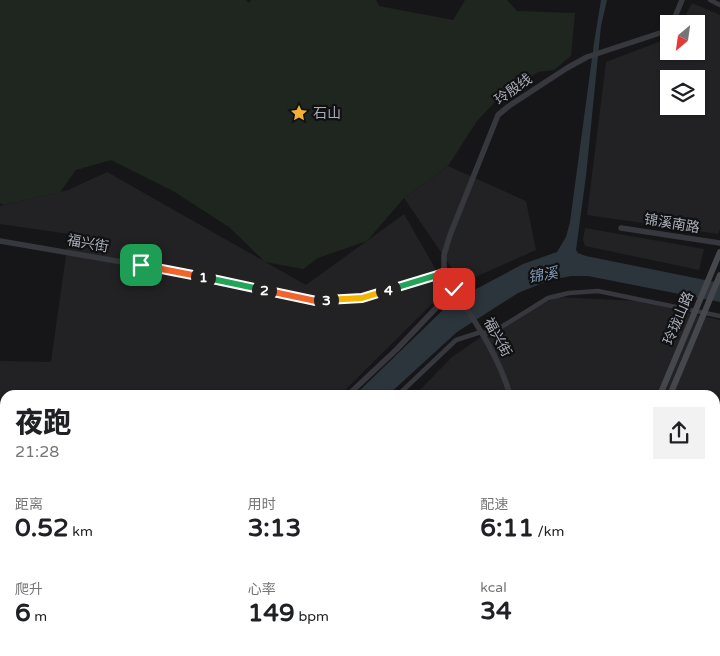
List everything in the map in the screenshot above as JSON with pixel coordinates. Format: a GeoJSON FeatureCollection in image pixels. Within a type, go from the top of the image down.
{"type":"FeatureCollection","features":[{"type":"Feature","properties":{"kind":"main road","name":"玲珑山路"},"geometry":{"type":"LineString","coordinates":[[662,390],[720,252]]}},
{"type":"Feature","properties":{"kind":"main road","name":"玲珑山路"},"geometry":{"type":"LineString","coordinates":[[672,390],[720,275]]}},
{"type":"Feature","properties":{"kind":"street"},"geometry":{"type":"LineString","coordinates":[[676,15],[682,0]]}},
{"type":"Feature","properties":{"kind":"street"},"geometry":{"type":"LineString","coordinates":[[710,0],[720,5]]}},
{"type":"Feature","properties":{"kind":"street","name":"玲殷线"},"geometry":{"type":"LineString","coordinates":[[444,273],[444,255],[450,235],[498,115],[518,100],[587,57],[660,33]]}},
{"type":"Feature","properties":{"kind":"street","name":"锦溪南路"},"geometry":{"type":"LineString","coordinates":[[621,228],[720,243]]}},
{"type":"Feature","properties":{"kind":"street","name":"福兴街"},"geometry":{"type":"LineString","coordinates":[[0,241],[192,274],[316,301],[362,298],[444,273],[481,332],[501,369],[508,390]]}},
{"type":"Feature","properties":{"kind":"street"},"geometry":{"type":"LineString","coordinates":[[353,390],[454,289]]}},
{"type":"Feature","properties":{"kind":"street"},"geometry":{"type":"LineString","coordinates":[[403,390],[456,340],[481,332],[490,334],[548,298],[569,293],[598,291],[720,316]]}},
{"type":"Feature","properties":{"kind":"shaded area"},"geometry":{"type":"Polygon","coordinates":[[[0,0],[246,0],[249,3],[251,0],[376,0],[379,6],[453,20],[465,0],[507,0],[517,11],[575,13],[571,56],[554,70],[538,72],[499,98],[477,121],[448,166],[404,198],[367,241],[318,258],[303,269],[265,262],[229,227],[173,191],[111,160],[76,170],[60,192],[4,205],[0,203],[0,0]]]}},
{"type":"Feature","properties":{"kind":"shaded area"},"geometry":{"type":"Polygon","coordinates":[[[692,3],[720,15],[720,229],[718,234],[587,215],[606,62],[660,41],[660,60],[705,60],[705,15],[686,15],[692,3]]]}},
{"type":"Feature","properties":{"kind":"shaded area"},"geometry":{"type":"Polygon","coordinates":[[[448,166],[526,201],[536,250],[462,283],[404,198],[448,166]]]}},
{"type":"Feature","properties":{"kind":"shaded area"},"geometry":{"type":"Polygon","coordinates":[[[107,172],[306,285],[404,214],[447,289],[345,390],[0,390],[0,361],[51,362],[69,234],[0,224],[0,206],[68,190],[107,172]]]}},
{"type":"Feature","properties":{"kind":"shaded area"},"geometry":{"type":"Polygon","coordinates":[[[585,228],[704,249],[699,270],[585,246],[583,240],[585,228]]]}},
{"type":"Feature","properties":{"kind":"shaded area"},"geometry":{"type":"Polygon","coordinates":[[[557,297],[638,301],[720,320],[720,390],[420,390],[452,357],[500,324],[557,297]]]}},
{"type":"Feature","properties":{"kind":"water","name":"锦溪"},"geometry":{"type":"Polygon","coordinates":[[[601,0],[607,0],[601,26],[586,176],[576,250],[578,253],[586,256],[720,283],[720,302],[588,276],[571,276],[550,280],[518,293],[457,332],[393,390],[360,390],[446,307],[523,264],[557,252],[566,237],[570,222],[601,0]]]}},
{"type":"Feature","properties":{"kind":"place","name":"石山"},"geometry":{"type":"Point","coordinates":[299,113]}},
{"type":"Feature","properties":{"kind":"route"},"geometry":{"type":"LineString","coordinates":[[141,265],[316,301],[362,298],[444,273],[454,289]]}}]}
